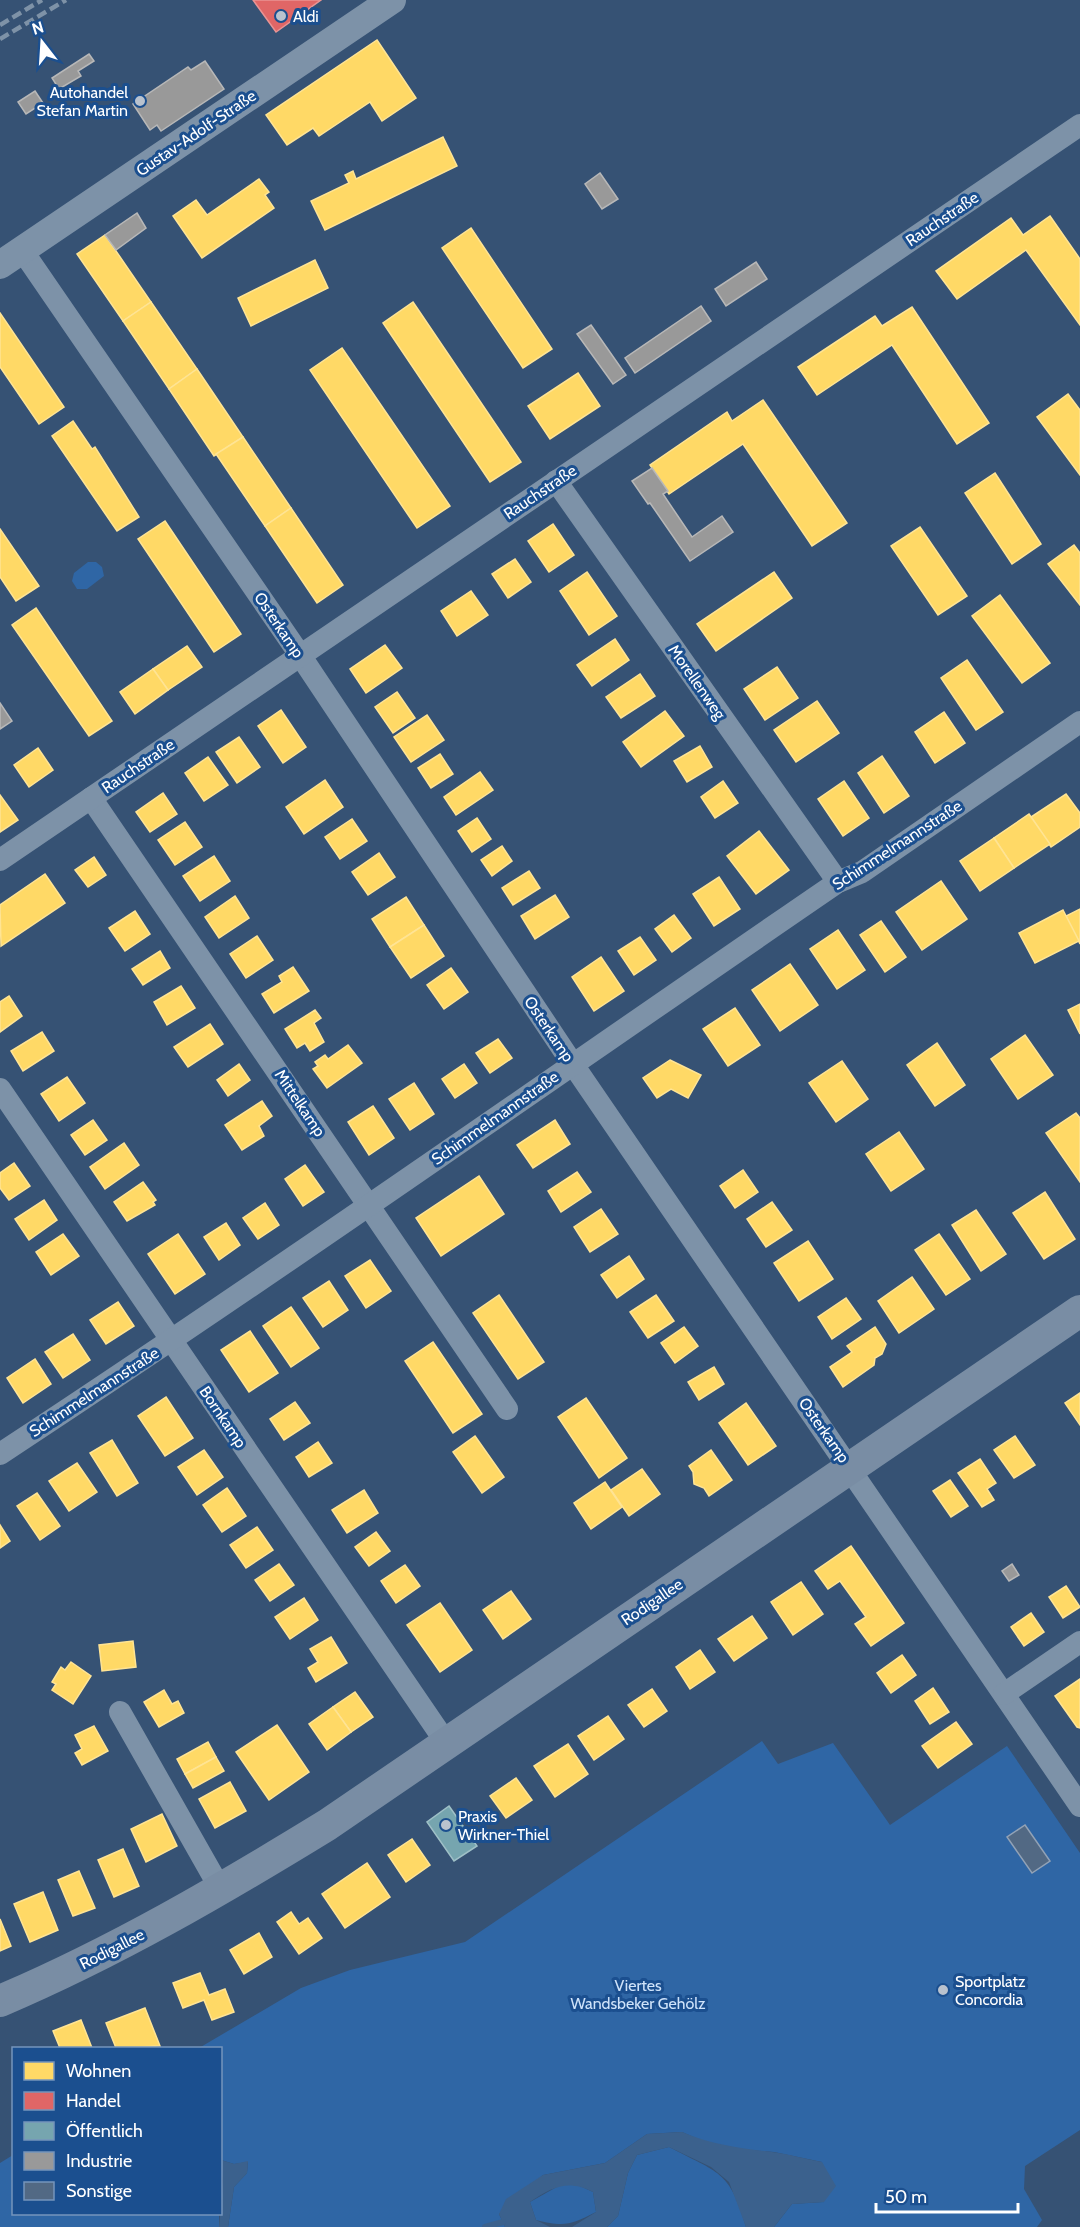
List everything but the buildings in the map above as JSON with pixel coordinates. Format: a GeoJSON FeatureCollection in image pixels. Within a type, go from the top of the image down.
{"type":"FeatureCollection","features":[{"type":"Feature","properties":{"kind":"main road","name":"Rodigallee"},"geometry":{"type":"LineString","coordinates":[[0,2001],[110,1951],[221,1890],[327,1825],[1080,1311]]}},
{"type":"Feature","properties":{"kind":"street","name":"Gustav-Adolf-Straße"},"geometry":{"type":"LineString","coordinates":[[11,257],[392,0]]}},
{"type":"Feature","properties":{"kind":"street","name":"Rauchstraße"},"geometry":{"type":"LineString","coordinates":[[0,860],[1080,125]]}},
{"type":"Feature","properties":{"kind":"street","name":"Osterkamp"},"geometry":{"type":"LineString","coordinates":[[11,257],[300,656],[572,1063],[1080,1806]]}},
{"type":"Feature","properties":{"kind":"street","name":"Morellenweg"},"geometry":{"type":"LineString","coordinates":[[556,481],[838,882]]}},
{"type":"Feature","properties":{"kind":"street","name":"Schimmelmannstraße"},"geometry":{"type":"LineString","coordinates":[[0,1454],[171,1342],[370,1206],[572,1063],[838,882],[862,872],[1080,723]]}},
{"type":"Feature","properties":{"kind":"street","name":"Mittelkamp"},"geometry":{"type":"LineString","coordinates":[[92,798],[507,1409]]}},
{"type":"Feature","properties":{"kind":"street","name":"Bornkamp"},"geometry":{"type":"LineString","coordinates":[[0,1089],[447,1744]]}},
{"type":"Feature","properties":{"kind":"street"},"geometry":{"type":"LineString","coordinates":[[1004,1694],[1080,1642]]}},
{"type":"Feature","properties":{"kind":"street"},"geometry":{"type":"LineString","coordinates":[[120,1712],[221,1890]]}},
{"type":"Feature","properties":{"kind":"green space"},"geometry":{"type":"Polygon","coordinates":[[[88,562],[96,562],[102,567],[104,576],[87,589],[77,589],[72,581],[74,573],[88,562]]]}},
{"type":"Feature","properties":{"kind":"green space","name":"Viertes Wandsbeker Gehölz"},"geometry":{"type":"Polygon","coordinates":[[[762,1741],[778,1764],[833,1743],[890,1825],[1007,1746],[1080,1853],[1080,2130],[1025,2166],[1024,2189],[1042,2220],[1037,2227],[774,2227],[792,2204],[824,2202],[822,2162],[774,2152],[737,2149],[705,2142],[682,2132],[647,2134],[605,2163],[543,2175],[499,2214],[505,2227],[228,2227],[234,2187],[247,2173],[248,2162],[234,2164],[222,2160],[222,2047],[201,2047],[301,1988],[350,1970],[465,1942],[762,1741]]]}},
{"type":"Feature","properties":{"kind":"green space"},"geometry":{"type":"Polygon","coordinates":[[[669,2147],[711,2169],[728,2183],[746,2227],[607,2227],[618,2216],[628,2173],[637,2155],[669,2147]]]}},
{"type":"Feature","properties":{"kind":"green space"},"geometry":{"type":"Polygon","coordinates":[[[12,2156],[12,2215],[219,2215],[219,2227],[0,2227],[0,2163],[12,2156]]]}},
{"type":"Feature","properties":{"kind":"green space"},"geometry":{"type":"Polygon","coordinates":[[[562,2184],[578,2185],[593,2192],[596,2212],[567,2224],[536,2220],[530,2202],[562,2184]]]}},
{"type":"Feature","properties":{"kind":"shaded area"},"geometry":{"type":"Polygon","coordinates":[[[682,2132],[726,2145],[822,2162],[836,2186],[824,2202],[792,2204],[774,2227],[746,2227],[729,2182],[711,2167],[669,2147],[637,2155],[628,2173],[618,2216],[607,2227],[572,2227],[596,2212],[593,2192],[568,2185],[546,2192],[530,2202],[536,2220],[550,2227],[505,2227],[499,2214],[506,2199],[543,2175],[605,2163],[647,2134],[682,2132]]]}},
{"type":"Feature","properties":{"kind":"shaded area"},"geometry":{"type":"Polygon","coordinates":[[[222,2160],[234,2164],[248,2161],[247,2173],[234,2187],[228,2227],[219,2227],[220,2215],[222,2215],[222,2160]]]}},
{"type":"Feature","properties":{"kind":"waterway"},"geometry":{"type":"LineString","coordinates":[[485,2227],[503,2222]]}},
{"type":"Feature","properties":{"kind":"railway"},"geometry":{"type":"LineString","coordinates":[[0,25],[42,0]]}},
{"type":"Feature","properties":{"kind":"railway"},"geometry":{"type":"LineString","coordinates":[[0,39],[66,0]]}},
{"type":"Feature","properties":{"kind":"place","name":"Aldi"},"geometry":{"type":"Point","coordinates":[281,16]}},
{"type":"Feature","properties":{"kind":"place","name":"Autohandel Stefan Martin"},"geometry":{"type":"Point","coordinates":[140,101]}},
{"type":"Feature","properties":{"kind":"place","name":"Praxis Wirkner-Thiel"},"geometry":{"type":"Point","coordinates":[446,1825]}},
{"type":"Feature","properties":{"kind":"place","name":"Sportplatz Concordia"},"geometry":{"type":"Point","coordinates":[943,1990]}}]}
